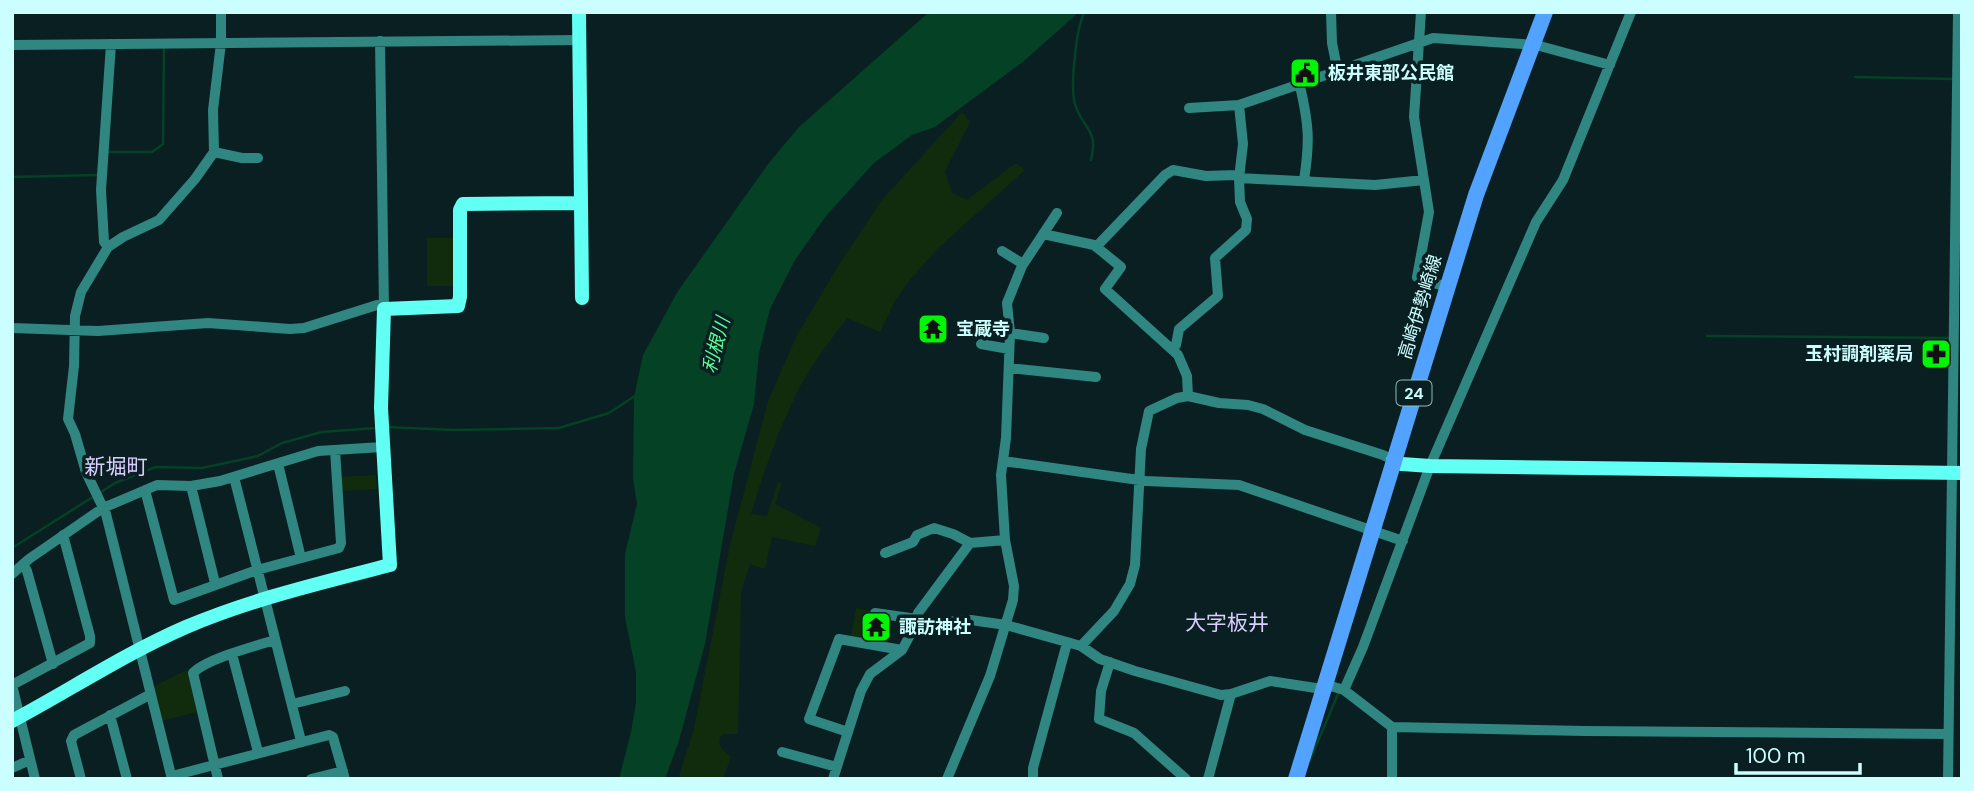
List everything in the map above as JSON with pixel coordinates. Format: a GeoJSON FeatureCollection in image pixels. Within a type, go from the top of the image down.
{"type":"FeatureCollection","features":[{"type":"Feature","properties":{"kind":"main road","name":"高崎伊勢崎線"},"geometry":{"type":"LineString","coordinates":[[1296,779],[1476,195],[1545,12]]}},
{"type":"Feature","properties":{"kind":"street"},"geometry":{"type":"LineString","coordinates":[[220,12],[221,43],[214,110],[214,152],[195,179],[159,220],[108,247],[78,300],[69,424],[99,499],[172,777],[215,763],[329,735],[333,737],[344,775],[311,779]]}},
{"type":"Feature","properties":{"kind":"street"},"geometry":{"type":"LineString","coordinates":[[579,12],[582,298]]}},
{"type":"Feature","properties":{"kind":"street"},"geometry":{"type":"LineString","coordinates":[[1331,12],[1332,43],[1338,73]]}},
{"type":"Feature","properties":{"kind":"street"},"geometry":{"type":"LineString","coordinates":[[1421,12],[1414,117],[1429,219],[1417,277],[1446,288]]}},
{"type":"Feature","properties":{"kind":"street"},"geometry":{"type":"LineString","coordinates":[[1344,690],[1363,647],[1430,466],[1536,222],[1563,180],[1631,12]]}},
{"type":"Feature","properties":{"kind":"street"},"geometry":{"type":"LineString","coordinates":[[1948,779],[1957,473],[1958,12]]}},
{"type":"Feature","properties":{"kind":"street"},"geometry":{"type":"LineString","coordinates":[[1189,108],[1239,105],[1433,38],[1533,44],[1610,65]]}},
{"type":"Feature","properties":{"kind":"street"},"geometry":{"type":"LineString","coordinates":[[12,45],[579,40]]}},
{"type":"Feature","properties":{"kind":"street"},"geometry":{"type":"LineString","coordinates":[[16,719],[140,649],[207,618],[264,598],[390,565],[381,411],[383,307],[380,41]]}},
{"type":"Feature","properties":{"kind":"street"},"geometry":{"type":"LineString","coordinates":[[108,247],[104,242],[101,190],[111,44]]}},
{"type":"Feature","properties":{"kind":"street"},"geometry":{"type":"LineString","coordinates":[[1300,86],[1310,143],[1304,180]]}},
{"type":"Feature","properties":{"kind":"street"},"geometry":{"type":"LineString","coordinates":[[1172,348],[1176,345],[1179,329],[1218,296],[1215,258],[1246,230],[1247,219],[1240,202],[1239,178],[1243,144],[1239,105]]}},
{"type":"Feature","properties":{"kind":"street"},"geometry":{"type":"LineString","coordinates":[[214,152],[242,158],[258,158]]}},
{"type":"Feature","properties":{"kind":"street"},"geometry":{"type":"LineString","coordinates":[[1096,247],[1168,172],[1177,170],[1206,176],[1236,175],[1239,178],[1374,185],[1424,180]]}},
{"type":"Feature","properties":{"kind":"street"},"geometry":{"type":"LineString","coordinates":[[12,328],[98,331],[208,323],[263,329],[304,328],[377,305],[458,306],[460,210],[463,204],[581,203]]}},
{"type":"Feature","properties":{"kind":"street"},"geometry":{"type":"LineString","coordinates":[[947,779],[990,677],[1013,600],[1014,586],[1005,540],[1001,475],[1006,438],[1009,369],[1007,303],[1023,264],[1057,214]]}},
{"type":"Feature","properties":{"kind":"street"},"geometry":{"type":"LineString","coordinates":[[1043,234],[1096,247],[1121,267],[1105,289],[1178,355],[1187,376],[1188,396]]}},
{"type":"Feature","properties":{"kind":"street"},"geometry":{"type":"LineString","coordinates":[[1002,251],[1023,264]]}},
{"type":"Feature","properties":{"kind":"street"},"geometry":{"type":"LineString","coordinates":[[1010,333],[1044,338]]}},
{"type":"Feature","properties":{"kind":"street"},"geometry":{"type":"LineString","coordinates":[[981,344],[1009,349]]}},
{"type":"Feature","properties":{"kind":"street"},"geometry":{"type":"LineString","coordinates":[[1009,369],[1096,377]]}},
{"type":"Feature","properties":{"kind":"street"},"geometry":{"type":"LineString","coordinates":[[1081,646],[1114,611],[1130,584],[1135,565],[1141,449],[1149,411],[1177,398],[1188,396],[1255,407],[1305,430],[1383,455],[1402,464],[1957,473]]}},
{"type":"Feature","properties":{"kind":"street"},"geometry":{"type":"LineString","coordinates":[[12,574],[63,535],[99,499],[161,484],[191,486],[234,477],[313,452],[382,442]]}},
{"type":"Feature","properties":{"kind":"street"},"geometry":{"type":"LineString","coordinates":[[145,490],[174,600],[215,583],[336,550],[341,546],[335,450]]}},
{"type":"Feature","properties":{"kind":"street"},"geometry":{"type":"LineString","coordinates":[[1003,461],[1139,480],[1239,485],[1403,541]]}},
{"type":"Feature","properties":{"kind":"street"},"geometry":{"type":"LineString","coordinates":[[278,464],[301,558]]}},
{"type":"Feature","properties":{"kind":"street"},"geometry":{"type":"LineString","coordinates":[[234,477],[301,741]]}},
{"type":"Feature","properties":{"kind":"street"},"geometry":{"type":"LineString","coordinates":[[191,486],[215,583]]}},
{"type":"Feature","properties":{"kind":"street"},"geometry":{"type":"LineString","coordinates":[[885,553],[913,542],[917,535],[934,528],[970,543],[1005,540]]}},
{"type":"Feature","properties":{"kind":"street"},"geometry":{"type":"LineString","coordinates":[[35,779],[16,719],[12,685],[87,646],[90,639],[63,535]]}},
{"type":"Feature","properties":{"kind":"street"},"geometry":{"type":"LineString","coordinates":[[833,779],[861,691],[870,674],[902,650],[917,622],[918,614],[970,543]]}},
{"type":"Feature","properties":{"kind":"street"},"geometry":{"type":"LineString","coordinates":[[23,564],[53,664]]}},
{"type":"Feature","properties":{"kind":"street"},"geometry":{"type":"LineString","coordinates":[[875,613],[917,622],[971,620],[1006,625],[1081,646],[1110,663],[1210,693],[1231,694],[1270,681],[1344,690],[1392,727],[1948,734]]}},
{"type":"Feature","properties":{"kind":"street"},"geometry":{"type":"LineString","coordinates":[[848,732],[809,719],[839,639],[902,650]]}},
{"type":"Feature","properties":{"kind":"street"},"geometry":{"type":"LineString","coordinates":[[218,779],[192,675],[199,668],[232,654],[275,640]]}},
{"type":"Feature","properties":{"kind":"street"},"geometry":{"type":"LineString","coordinates":[[1033,779],[1033,768],[1067,643]]}},
{"type":"Feature","properties":{"kind":"street"},"geometry":{"type":"LineString","coordinates":[[232,654],[258,752]]}},
{"type":"Feature","properties":{"kind":"street"},"geometry":{"type":"LineString","coordinates":[[1110,663],[1101,691],[1099,719],[1134,733],[1186,779]]}},
{"type":"Feature","properties":{"kind":"street"},"geometry":{"type":"LineString","coordinates":[[292,704],[345,691]]}},
{"type":"Feature","properties":{"kind":"street"},"geometry":{"type":"LineString","coordinates":[[81,779],[72,737],[151,694]]}},
{"type":"Feature","properties":{"kind":"street"},"geometry":{"type":"LineString","coordinates":[[1208,779],[1231,694]]}},
{"type":"Feature","properties":{"kind":"street"},"geometry":{"type":"LineString","coordinates":[[110,715],[127,779]]}},
{"type":"Feature","properties":{"kind":"street"},"geometry":{"type":"LineString","coordinates":[[1392,727],[1392,779]]}},
{"type":"Feature","properties":{"kind":"street"},"geometry":{"type":"LineString","coordinates":[[782,752],[837,767]]}},
{"type":"Feature","properties":{"kind":"street"},"geometry":{"type":"LineString","coordinates":[[12,768],[30,760]]}},
{"type":"Feature","properties":{"kind":"shaded area"},"geometry":{"type":"Polygon","coordinates":[[[962,112],[970,122],[945,171],[952,193],[967,200],[1016,163],[1025,170],[937,249],[908,282],[880,332],[847,318],[804,379],[775,443],[751,514],[767,516],[778,482],[782,483],[775,504],[821,528],[815,546],[772,537],[765,569],[750,564],[741,592],[738,734],[724,734],[719,740],[722,748],[731,757],[723,779],[678,779],[694,729],[730,545],[768,401],[797,335],[882,200],[962,112]]]}},
{"type":"Feature","properties":{"kind":"shaded area"},"geometry":{"type":"Polygon","coordinates":[[[427,238],[454,238],[454,286],[427,286],[427,238]]]}},
{"type":"Feature","properties":{"kind":"shaded area"},"geometry":{"type":"Polygon","coordinates":[[[376,475],[377,489],[341,491],[340,477],[376,475]]]}},
{"type":"Feature","properties":{"kind":"shaded area"},"geometry":{"type":"Polygon","coordinates":[[[856,608],[871,611],[866,639],[851,636],[856,608]]]}},
{"type":"Feature","properties":{"kind":"shaded area"},"geometry":{"type":"Polygon","coordinates":[[[187,670],[197,712],[162,721],[153,687],[187,670]]]}},
{"type":"Feature","properties":{"kind":"water","name":"利根川"},"geometry":{"type":"Polygon","coordinates":[[[929,12],[1079,12],[1024,61],[935,127],[912,135],[874,163],[826,216],[795,260],[770,309],[759,353],[754,404],[734,474],[705,644],[679,741],[665,779],[619,779],[636,702],[636,672],[625,617],[625,554],[637,504],[633,479],[634,397],[643,355],[678,291],[768,164],[799,127],[929,12]]]}},
{"type":"Feature","properties":{"kind":"waterway"},"geometry":{"type":"LineString","coordinates":[[1085,12],[1077,43],[1074,96],[1078,113],[1092,136],[1091,160]]}},
{"type":"Feature","properties":{"kind":"waterway"},"geometry":{"type":"LineString","coordinates":[[109,152],[152,152],[163,144],[164,47]]}},
{"type":"Feature","properties":{"kind":"waterway"},"geometry":{"type":"LineString","coordinates":[[1855,77],[1953,79]]}},
{"type":"Feature","properties":{"kind":"waterway"},"geometry":{"type":"LineString","coordinates":[[12,177],[98,173]]}},
{"type":"Feature","properties":{"kind":"waterway"},"geometry":{"type":"LineString","coordinates":[[1707,336],[1951,338]]}},
{"type":"Feature","properties":{"kind":"waterway"},"geometry":{"type":"LineString","coordinates":[[386,427],[454,430],[559,428],[609,413],[635,396]]}},
{"type":"Feature","properties":{"kind":"waterway"},"geometry":{"type":"LineString","coordinates":[[12,548],[115,483],[156,467],[202,468],[258,456],[282,443],[322,432],[376,428]]}},
{"type":"Feature","properties":{"kind":"waterway"},"geometry":{"type":"LineString","coordinates":[[1310,760],[1338,694]]}},
{"type":"Feature","properties":{"kind":"place","name":"板井東部公民館"},"geometry":{"type":"Point","coordinates":[1305,73]}},
{"type":"Feature","properties":{"kind":"place","name":"宝蔵寺"},"geometry":{"type":"Point","coordinates":[933,329]}},
{"type":"Feature","properties":{"kind":"place","name":"玉村調剤薬局"},"geometry":{"type":"Point","coordinates":[1936,354]}},
{"type":"Feature","properties":{"kind":"place","name":"諏訪神社"},"geometry":{"type":"Point","coordinates":[876,627]}},
{"type":"Feature","properties":{"kind":"district","name":"新堀町"},"geometry":{"type":"Point","coordinates":[116,467]}},
{"type":"Feature","properties":{"kind":"district","name":"大字板井"},"geometry":{"type":"Point","coordinates":[1227,623]}}]}
